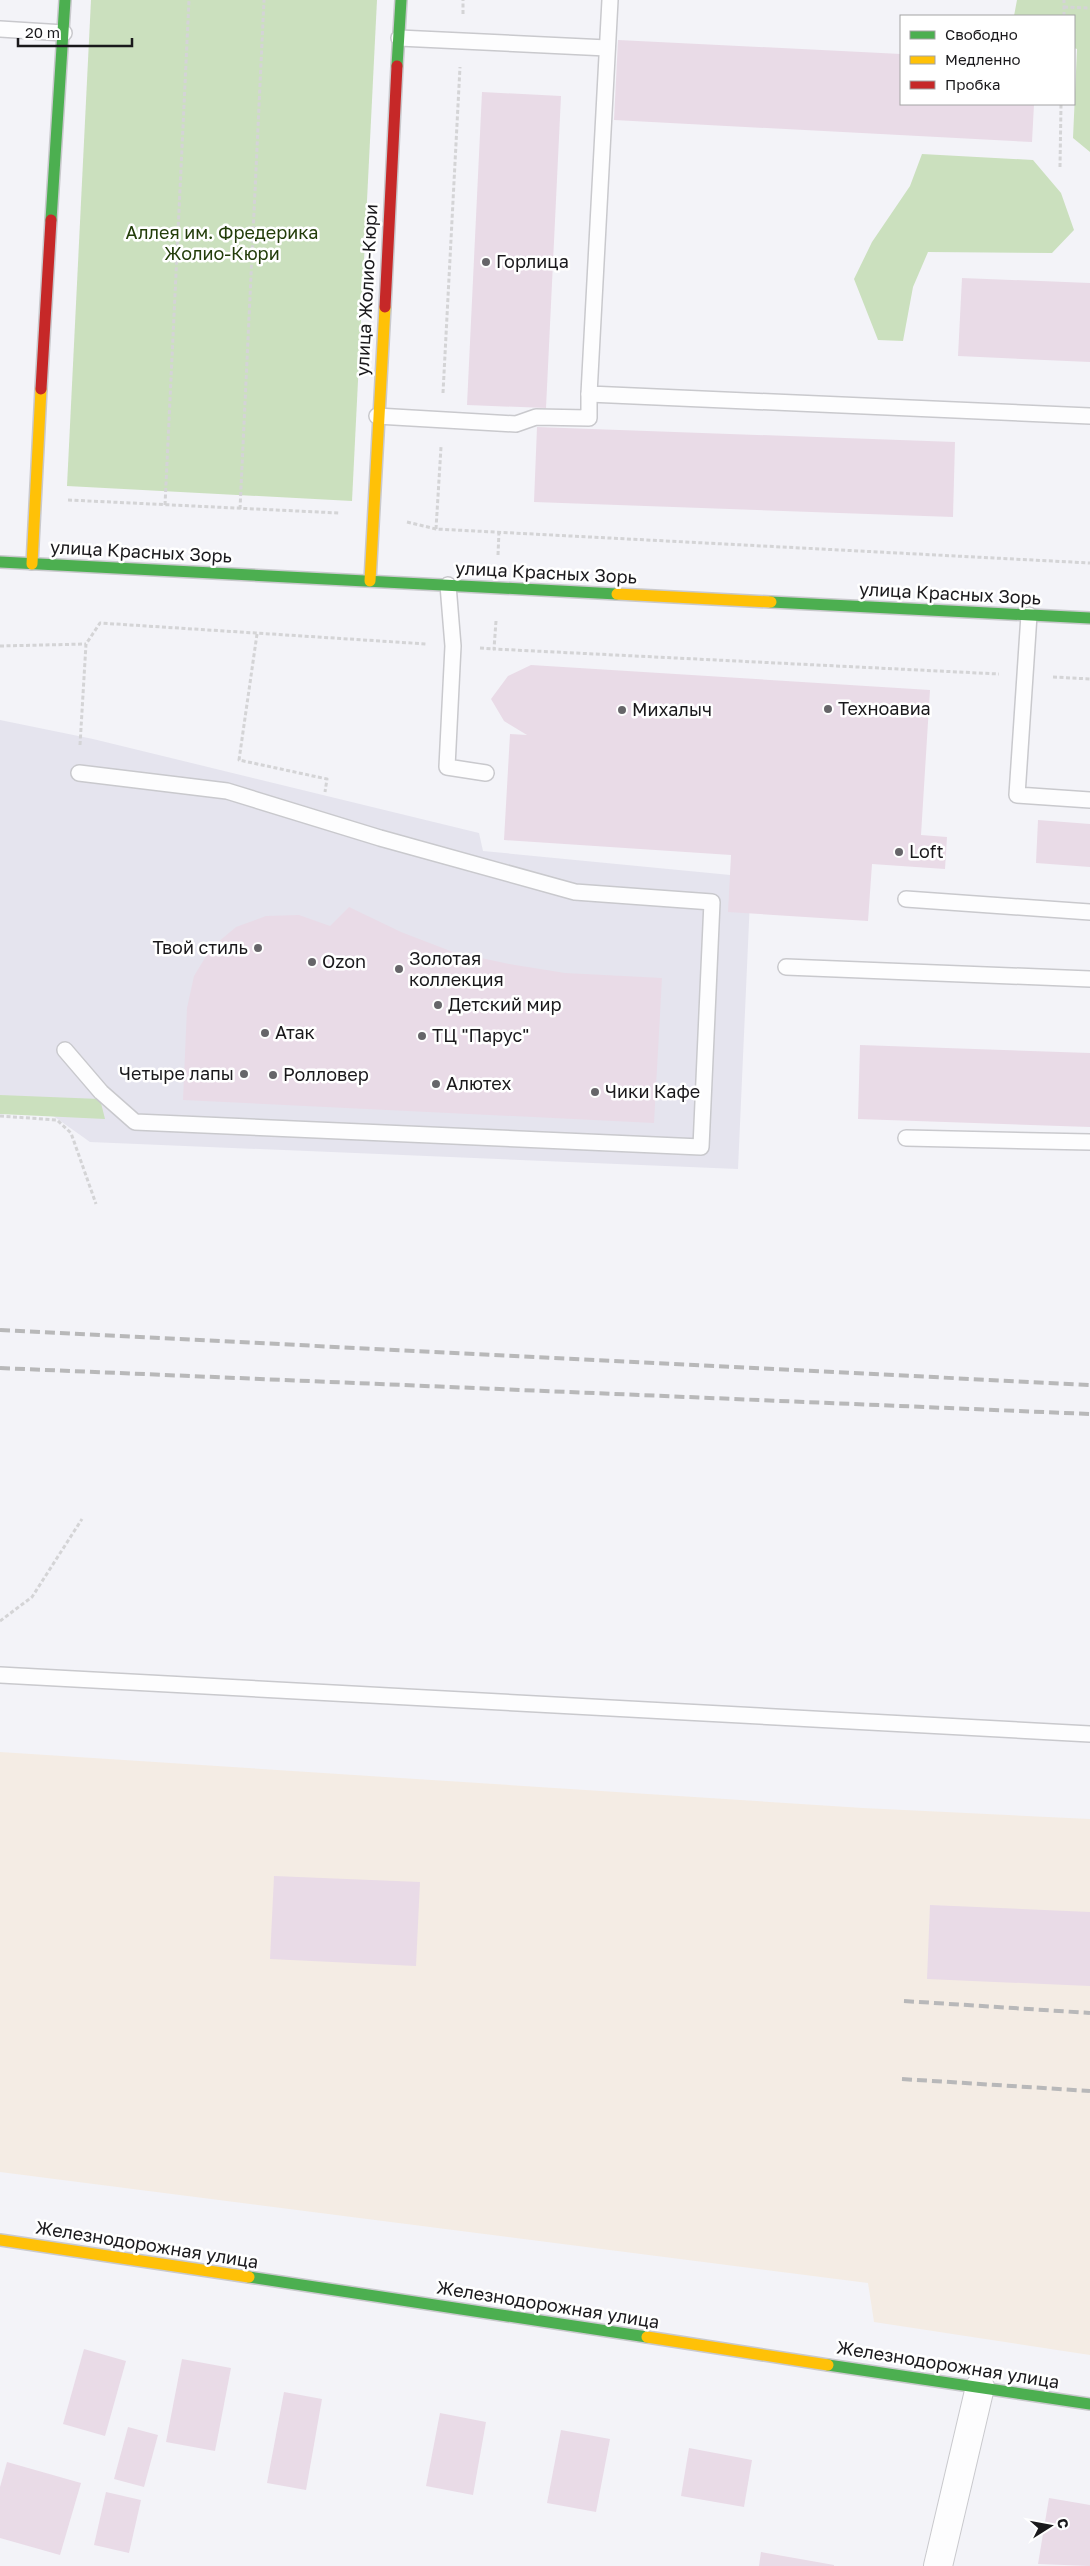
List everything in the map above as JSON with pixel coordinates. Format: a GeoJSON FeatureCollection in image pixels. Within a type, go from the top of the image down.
{"type":"FeatureCollection","features":[{"type":"Feature","properties":{"kind":"street"},"geometry":{"type":"LineString","coordinates":[[32,564],[34,498],[66,0]]}},
{"type":"Feature","properties":{"kind":"street","name":"улица Жолио-Кюри"},"geometry":{"type":"LineString","coordinates":[[370,582],[377,416],[401,0]]}},
{"type":"Feature","properties":{"kind":"street","name":"улица Красных Зорь"},"geometry":{"type":"LineString","coordinates":[[0,562],[1090,618]]}},
{"type":"Feature","properties":{"kind":"street","name":"Железнодорожная улица"},"geometry":{"type":"LineString","coordinates":[[0,2240],[1090,2404]]}},
{"type":"Feature","properties":{"kind":"street"},"geometry":{"type":"LineString","coordinates":[[938,2566],[980,2387]]}},
{"type":"Feature","properties":{"kind":"lane"},"geometry":{"type":"LineString","coordinates":[[377,416],[516,424],[536,417],[589,418],[610,0]]}},
{"type":"Feature","properties":{"kind":"lane"},"geometry":{"type":"LineString","coordinates":[[0,29],[64,33]]}},
{"type":"Feature","properties":{"kind":"lane"},"geometry":{"type":"LineString","coordinates":[[399,38],[608,48]]}},
{"type":"Feature","properties":{"kind":"lane"},"geometry":{"type":"LineString","coordinates":[[590,394],[1090,416]]}},
{"type":"Feature","properties":{"kind":"lane"},"geometry":{"type":"LineString","coordinates":[[448,586],[453,646],[447,767],[486,773]]}},
{"type":"Feature","properties":{"kind":"lane"},"geometry":{"type":"LineString","coordinates":[[1029,615],[1017,795],[1090,800]]}},
{"type":"Feature","properties":{"kind":"lane"},"geometry":{"type":"LineString","coordinates":[[65,1050],[101,1092],[135,1122],[701,1147],[712,902],[575,892],[380,838],[227,791],[79,773]]}},
{"type":"Feature","properties":{"kind":"lane"},"geometry":{"type":"LineString","coordinates":[[906,899],[1090,912]]}},
{"type":"Feature","properties":{"kind":"lane"},"geometry":{"type":"LineString","coordinates":[[786,967],[1090,979]]}},
{"type":"Feature","properties":{"kind":"lane"},"geometry":{"type":"LineString","coordinates":[[906,1138],[1090,1142]]}},
{"type":"Feature","properties":{"kind":"lane"},"geometry":{"type":"LineString","coordinates":[[0,1675],[1090,1734]]}},
{"type":"Feature","properties":{"kind":"path"},"geometry":{"type":"LineString","coordinates":[[165,505],[190,0]]}},
{"type":"Feature","properties":{"kind":"path"},"geometry":{"type":"LineString","coordinates":[[240,509],[264,0]]}},
{"type":"Feature","properties":{"kind":"path"},"geometry":{"type":"LineString","coordinates":[[436,529],[463,0]]}},
{"type":"Feature","properties":{"kind":"path"},"geometry":{"type":"LineString","coordinates":[[1064,0],[1064,15]]}},
{"type":"Feature","properties":{"kind":"path"},"geometry":{"type":"LineString","coordinates":[[1064,7],[1090,8]]}},
{"type":"Feature","properties":{"kind":"path"},"geometry":{"type":"LineString","coordinates":[[1060,167],[1062,105]]}},
{"type":"Feature","properties":{"kind":"path"},"geometry":{"type":"LineString","coordinates":[[34,498],[372,514],[436,529],[499,530],[1090,563]]}},
{"type":"Feature","properties":{"kind":"path"},"geometry":{"type":"LineString","coordinates":[[494,649],[499,530]]}},
{"type":"Feature","properties":{"kind":"path"},"geometry":{"type":"LineString","coordinates":[[79,773],[86,644],[100,623],[494,649],[1090,679]]}},
{"type":"Feature","properties":{"kind":"path"},"geometry":{"type":"LineString","coordinates":[[258,634],[239,760],[327,779],[325,796]]}},
{"type":"Feature","properties":{"kind":"path"},"geometry":{"type":"LineString","coordinates":[[0,646],[86,644]]}},
{"type":"Feature","properties":{"kind":"path"},"geometry":{"type":"LineString","coordinates":[[0,1116],[57,1120],[71,1133],[96,1204]]}},
{"type":"Feature","properties":{"kind":"path"},"geometry":{"type":"LineString","coordinates":[[0,1621],[32,1597],[82,1519]]}},
{"type":"Feature","properties":{"kind":"shaded area"},"geometry":{"type":"Polygon","coordinates":[[[0,720],[93,739],[479,833],[483,851],[751,877],[738,1169],[90,1142],[28,1098],[0,1097],[0,720]]]}},
{"type":"Feature","properties":{"kind":"shaded area"},"geometry":{"type":"Polygon","coordinates":[[[0,1752],[863,1808],[1090,1819],[1090,2355],[874,2322],[868,2283],[0,2172],[0,1752]]]}},
{"type":"Feature","properties":{"kind":"green space","name":"Аллея им. Фредерика Жолио-Кюри"},"geometry":{"type":"Polygon","coordinates":[[[91,0],[377,0],[352,501],[67,486],[91,0]]]}},
{"type":"Feature","properties":{"kind":"green space"},"geometry":{"type":"Polygon","coordinates":[[[1017,0],[1090,0],[1090,152],[1073,138],[1077,49],[1075,48],[1075,15],[1014,15],[1017,0]]]}},
{"type":"Feature","properties":{"kind":"green space"},"geometry":{"type":"Polygon","coordinates":[[[922,154],[1033,160],[1061,193],[1074,230],[1052,253],[928,252],[913,287],[903,341],[878,340],[854,279],[872,242],[910,186],[922,154]]]}},
{"type":"Feature","properties":{"kind":"green space"},"geometry":{"type":"Polygon","coordinates":[[[0,1095],[100,1099],[105,1119],[0,1114],[0,1095]]]}},
{"type":"Feature","properties":{"kind":"building"},"geometry":{"type":"Polygon","coordinates":[[[618,40],[900,54],[900,105],[1034,105],[1032,142],[614,120],[618,40]]]}},
{"type":"Feature","properties":{"kind":"building"},"geometry":{"type":"Polygon","coordinates":[[[482,92],[561,96],[546,408],[467,405],[482,92]]]}},
{"type":"Feature","properties":{"kind":"building"},"geometry":{"type":"Polygon","coordinates":[[[962,278],[1090,283],[1090,362],[958,356],[962,278]]]}},
{"type":"Feature","properties":{"kind":"building"},"geometry":{"type":"Polygon","coordinates":[[[537,427],[955,442],[953,517],[534,502],[537,427]]]}},
{"type":"Feature","properties":{"kind":"building"},"geometry":{"type":"Polygon","coordinates":[[[531,665],[930,690],[921,835],[947,837],[945,869],[872,864],[868,921],[728,912],[731,855],[504,840],[510,734],[527,735],[504,721],[491,699],[508,676],[531,665]]]}},
{"type":"Feature","properties":{"kind":"building"},"geometry":{"type":"Polygon","coordinates":[[[1038,820],[1090,824],[1090,867],[1036,863],[1038,820]]]}},
{"type":"Feature","properties":{"kind":"building","name":"ТЦ \"Парус\""},"geometry":{"type":"Polygon","coordinates":[[[349,907],[401,932],[453,952],[565,973],[662,978],[654,1123],[183,1100],[187,1008],[194,976],[211,948],[236,927],[266,916],[299,915],[330,926],[349,907]]]}},
{"type":"Feature","properties":{"kind":"building"},"geometry":{"type":"Polygon","coordinates":[[[860,1045],[1090,1053],[1090,1127],[858,1119],[860,1045]]]}},
{"type":"Feature","properties":{"kind":"building"},"geometry":{"type":"Polygon","coordinates":[[[274,1876],[420,1882],[416,1966],[270,1959],[274,1876]]]}},
{"type":"Feature","properties":{"kind":"building"},"geometry":{"type":"Polygon","coordinates":[[[930,1905],[1090,1912],[1090,1986],[927,1979],[930,1905]]]}},
{"type":"Feature","properties":{"kind":"building"},"geometry":{"type":"Polygon","coordinates":[[[84,2349],[126,2361],[105,2436],[63,2424],[84,2349]]]}},
{"type":"Feature","properties":{"kind":"building"},"geometry":{"type":"Polygon","coordinates":[[[182,2359],[231,2368],[215,2451],[166,2442],[182,2359]]]}},
{"type":"Feature","properties":{"kind":"building"},"geometry":{"type":"Polygon","coordinates":[[[284,2392],[322,2399],[306,2490],[267,2483],[284,2392]]]}},
{"type":"Feature","properties":{"kind":"building"},"geometry":{"type":"Polygon","coordinates":[[[440,2413],[486,2422],[473,2495],[426,2486],[440,2413]]]}},
{"type":"Feature","properties":{"kind":"building"},"geometry":{"type":"Polygon","coordinates":[[[128,2427],[158,2435],[144,2487],[114,2479],[128,2427]]]}},
{"type":"Feature","properties":{"kind":"building"},"geometry":{"type":"Polygon","coordinates":[[[561,2430],[610,2439],[596,2512],[547,2503],[561,2430]]]}},
{"type":"Feature","properties":{"kind":"building"},"geometry":{"type":"Polygon","coordinates":[[[689,2448],[752,2460],[744,2507],[681,2496],[689,2448]]]}},
{"type":"Feature","properties":{"kind":"building"},"geometry":{"type":"Polygon","coordinates":[[[7,2462],[81,2483],[60,2555],[0,2538],[0,2487],[7,2462]]]}},
{"type":"Feature","properties":{"kind":"building"},"geometry":{"type":"Polygon","coordinates":[[[106,2492],[141,2500],[129,2553],[94,2545],[106,2492]]]}},
{"type":"Feature","properties":{"kind":"building"},"geometry":{"type":"Polygon","coordinates":[[[1049,2498],[1090,2505],[1090,2566],[1038,2564],[1049,2498]]]}},
{"type":"Feature","properties":{"kind":"building"},"geometry":{"type":"Polygon","coordinates":[[[761,2552],[834,2565],[834,2566],[759,2566],[761,2552]]]}},
{"type":"Feature","properties":{"kind":"railway"},"geometry":{"type":"LineString","coordinates":[[0,1330],[1090,1385]]}},
{"type":"Feature","properties":{"kind":"railway"},"geometry":{"type":"LineString","coordinates":[[0,1368],[1090,1414]]}},
{"type":"Feature","properties":{"kind":"railway"},"geometry":{"type":"LineString","coordinates":[[904,2001],[1090,2013]]}},
{"type":"Feature","properties":{"kind":"railway"},"geometry":{"type":"LineString","coordinates":[[902,2079],[1090,2091]]}},
{"type":"Feature","properties":{"kind":"traffic: fast"},"geometry":{"type":"LineString","coordinates":[[51,220],[65,0]]}},
{"type":"Feature","properties":{"kind":"traffic: fast"},"geometry":{"type":"LineString","coordinates":[[397,66],[401,0]]}},
{"type":"Feature","properties":{"kind":"traffic: fast"},"geometry":{"type":"LineString","coordinates":[[0,562],[617,594]]}},
{"type":"Feature","properties":{"kind":"traffic: fast"},"geometry":{"type":"LineString","coordinates":[[771,602],[1090,618]]}},
{"type":"Feature","properties":{"kind":"traffic: fast"},"geometry":{"type":"LineString","coordinates":[[249,2277],[647,2337]]}},
{"type":"Feature","properties":{"kind":"traffic: fast"},"geometry":{"type":"LineString","coordinates":[[828,2365],[1090,2404]]}},
{"type":"Feature","properties":{"kind":"traffic: slow"},"geometry":{"type":"LineString","coordinates":[[370,581],[385,307]]}},
{"type":"Feature","properties":{"kind":"traffic: slow"},"geometry":{"type":"LineString","coordinates":[[32,564],[41,389]]}},
{"type":"Feature","properties":{"kind":"traffic: slow"},"geometry":{"type":"LineString","coordinates":[[617,594],[771,602]]}},
{"type":"Feature","properties":{"kind":"traffic: slow"},"geometry":{"type":"LineString","coordinates":[[0,2240],[249,2277]]}},
{"type":"Feature","properties":{"kind":"traffic: slow"},"geometry":{"type":"LineString","coordinates":[[647,2337],[828,2365]]}},
{"type":"Feature","properties":{"kind":"traffic: jam"},"geometry":{"type":"LineString","coordinates":[[385,307],[397,66]]}},
{"type":"Feature","properties":{"kind":"traffic: jam"},"geometry":{"type":"LineString","coordinates":[[41,389],[51,220]]}},
{"type":"Feature","properties":{"kind":"place","name":"Горлица"},"geometry":{"type":"Point","coordinates":[486,262]}},
{"type":"Feature","properties":{"kind":"place","name":"Техноавиа"},"geometry":{"type":"Point","coordinates":[828,709]}},
{"type":"Feature","properties":{"kind":"place","name":"Михалыч"},"geometry":{"type":"Point","coordinates":[622,710]}},
{"type":"Feature","properties":{"kind":"place","name":"Loft"},"geometry":{"type":"Point","coordinates":[899,852]}},
{"type":"Feature","properties":{"kind":"place","name":"Твой стиль"},"geometry":{"type":"Point","coordinates":[258,948]}},
{"type":"Feature","properties":{"kind":"place","name":"Ozon"},"geometry":{"type":"Point","coordinates":[312,962]}},
{"type":"Feature","properties":{"kind":"place","name":"Золотая коллекция"},"geometry":{"type":"Point","coordinates":[399,969]}},
{"type":"Feature","properties":{"kind":"place","name":"Детский мир"},"geometry":{"type":"Point","coordinates":[438,1005]}},
{"type":"Feature","properties":{"kind":"place","name":"Атак"},"geometry":{"type":"Point","coordinates":[265,1033]}},
{"type":"Feature","properties":{"kind":"place","name":"ТЦ \"Парус\""},"geometry":{"type":"Point","coordinates":[422,1036]}},
{"type":"Feature","properties":{"kind":"place","name":"Четыре лапы"},"geometry":{"type":"Point","coordinates":[244,1074]}},
{"type":"Feature","properties":{"kind":"place","name":"Ролловер"},"geometry":{"type":"Point","coordinates":[273,1075]}},
{"type":"Feature","properties":{"kind":"place","name":"Алютех"},"geometry":{"type":"Point","coordinates":[436,1084]}},
{"type":"Feature","properties":{"kind":"place","name":"Чики Кафе"},"geometry":{"type":"Point","coordinates":[595,1092]}}]}
